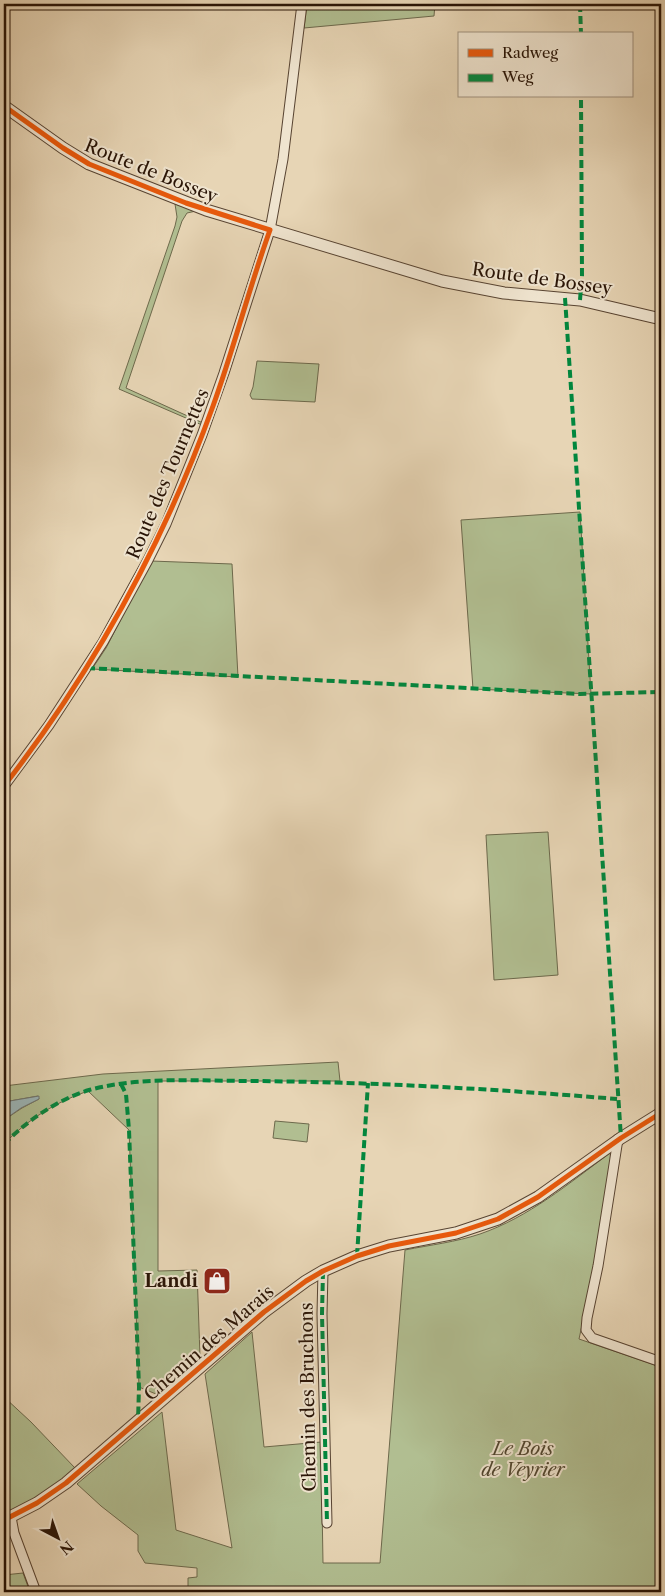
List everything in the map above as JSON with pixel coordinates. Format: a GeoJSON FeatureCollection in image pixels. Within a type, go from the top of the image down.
{"type":"FeatureCollection","features":[{"type":"Feature","properties":{"kind":"street","name":"Route des Tournettes"},"geometry":{"type":"LineString","coordinates":[[4,786],[49,725],[95,655],[148,560],[166,524],[213,406],[270,230],[285,150],[302,4]]}},
{"type":"Feature","properties":{"kind":"street","name":"Route de Bossey"},"geometry":{"type":"LineString","coordinates":[[4,106],[89,164],[186,203],[450,283],[504,293],[580,300],[661,319]]}},
{"type":"Feature","properties":{"kind":"street","name":"Chemin des Marais"},"geometry":{"type":"LineString","coordinates":[[7,1518],[37,1503],[66,1483],[293,1289],[323,1271],[356,1256],[456,1233],[498,1219],[538,1197],[618,1140],[661,1113]]}},
{"type":"Feature","properties":{"kind":"street"},"geometry":{"type":"LineString","coordinates":[[618,1140],[586,1330],[592,1338],[661,1362]]}},
{"type":"Feature","properties":{"kind":"street","name":"Chemin des Bruchons"},"geometry":{"type":"LineString","coordinates":[[323,1271],[322,1314],[327,1523]]}},
{"type":"Feature","properties":{"kind":"street"},"geometry":{"type":"LineString","coordinates":[[7,1518],[36,1592]]}},
{"type":"Feature","properties":{"kind":"green space"},"geometry":{"type":"Polygon","coordinates":[[[307,4],[435,4],[434,16],[304,28],[307,4]]]}},
{"type":"Feature","properties":{"kind":"green space"},"geometry":{"type":"Polygon","coordinates":[[[175,204],[196,211],[187,213],[182,221],[126,388],[203,423],[202,425],[119,389],[175,226],[177,217],[175,204]]]}},
{"type":"Feature","properties":{"kind":"green space"},"geometry":{"type":"Polygon","coordinates":[[[257,361],[319,364],[315,402],[252,399],[250,395],[257,361]]]}},
{"type":"Feature","properties":{"kind":"green space"},"geometry":{"type":"Polygon","coordinates":[[[580,512],[591,694],[473,689],[461,520],[580,512]]]}},
{"type":"Feature","properties":{"kind":"green space"},"geometry":{"type":"Polygon","coordinates":[[[151,561],[232,564],[238,677],[92,669],[106,648],[151,561]]]}},
{"type":"Feature","properties":{"kind":"green space"},"geometry":{"type":"Polygon","coordinates":[[[548,832],[558,975],[494,980],[486,835],[548,832]]]}},
{"type":"Feature","properties":{"kind":"green space"},"geometry":{"type":"Polygon","coordinates":[[[338,1062],[340,1081],[158,1081],[158,1271],[197,1270],[200,1357],[195,1366],[159,1395],[159,1392],[156,1394],[139,1387],[129,1130],[88,1091],[65,1100],[43,1112],[4,1144],[4,1120],[39,1099],[38,1096],[4,1102],[4,1086],[103,1074],[338,1062]]]}},
{"type":"Feature","properties":{"kind":"green space"},"geometry":{"type":"Polygon","coordinates":[[[275,1121],[309,1124],[307,1142],[273,1138],[275,1121]]]}},
{"type":"Feature","properties":{"kind":"green space","name":"Le Bois de Veyrier"},"geometry":{"type":"Polygon","coordinates":[[[610,1153],[612,1165],[595,1265],[579,1339],[661,1367],[661,1592],[180,1592],[188,1589],[188,1578],[197,1577],[197,1568],[145,1563],[138,1551],[138,1535],[77,1484],[162,1412],[176,1530],[232,1548],[205,1374],[252,1332],[264,1447],[321,1442],[323,1563],[380,1563],[405,1250],[480,1234],[515,1219],[548,1199],[610,1153]]]}},
{"type":"Feature","properties":{"kind":"green space"},"geometry":{"type":"Polygon","coordinates":[[[4,1397],[75,1468],[50,1489],[26,1504],[4,1513],[4,1397]]]}},
{"type":"Feature","properties":{"kind":"green space"},"geometry":{"type":"Polygon","coordinates":[[[23,1573],[30,1592],[4,1592],[4,1575],[23,1573]]]}},
{"type":"Feature","properties":{"kind":"water"},"geometry":{"type":"Polygon","coordinates":[[[39,1096],[39,1099],[21,1108],[4,1120],[4,1102],[39,1096]]]}},
{"type":"Feature","properties":{"kind":"marked path"},"geometry":{"type":"LineString","coordinates":[[580,4],[581,32]]}},
{"type":"Feature","properties":{"kind":"marked path"},"geometry":{"type":"LineString","coordinates":[[580,300],[582,276],[581,98]]}},
{"type":"Feature","properties":{"kind":"marked path"},"geometry":{"type":"LineString","coordinates":[[565,298],[621,1138]]}},
{"type":"Feature","properties":{"kind":"marked path"},"geometry":{"type":"LineString","coordinates":[[87,668],[580,694],[661,692]]}},
{"type":"Feature","properties":{"kind":"marked path"},"geometry":{"type":"LineString","coordinates":[[4,1144],[23,1127],[54,1105],[77,1094],[109,1086],[149,1081],[190,1080],[388,1084],[617,1099]]}},
{"type":"Feature","properties":{"kind":"marked path"},"geometry":{"type":"LineString","coordinates":[[357,1256],[368,1083]]}},
{"type":"Feature","properties":{"kind":"marked path"},"geometry":{"type":"LineString","coordinates":[[121,1084],[126,1094],[129,1130],[139,1387],[138,1421]]}},
{"type":"Feature","properties":{"kind":"marked path"},"geometry":{"type":"LineString","coordinates":[[323,1271],[322,1314],[327,1523]]}},
{"type":"Feature","properties":{"kind":"cycle path"},"geometry":{"type":"LineString","coordinates":[[4,106],[89,164],[186,203],[270,230],[213,406],[172,508],[149,557],[124,605],[68,697],[4,786]]}},
{"type":"Feature","properties":{"kind":"cycle path"},"geometry":{"type":"LineString","coordinates":[[4,1520],[37,1503],[66,1483],[264,1312],[306,1281],[357,1256],[389,1246],[456,1233],[498,1219],[538,1197],[621,1138],[661,1113]]}},
{"type":"Feature","properties":{"kind":"place","name":"Landi"},"geometry":{"type":"Point","coordinates":[217,1281]}}]}
